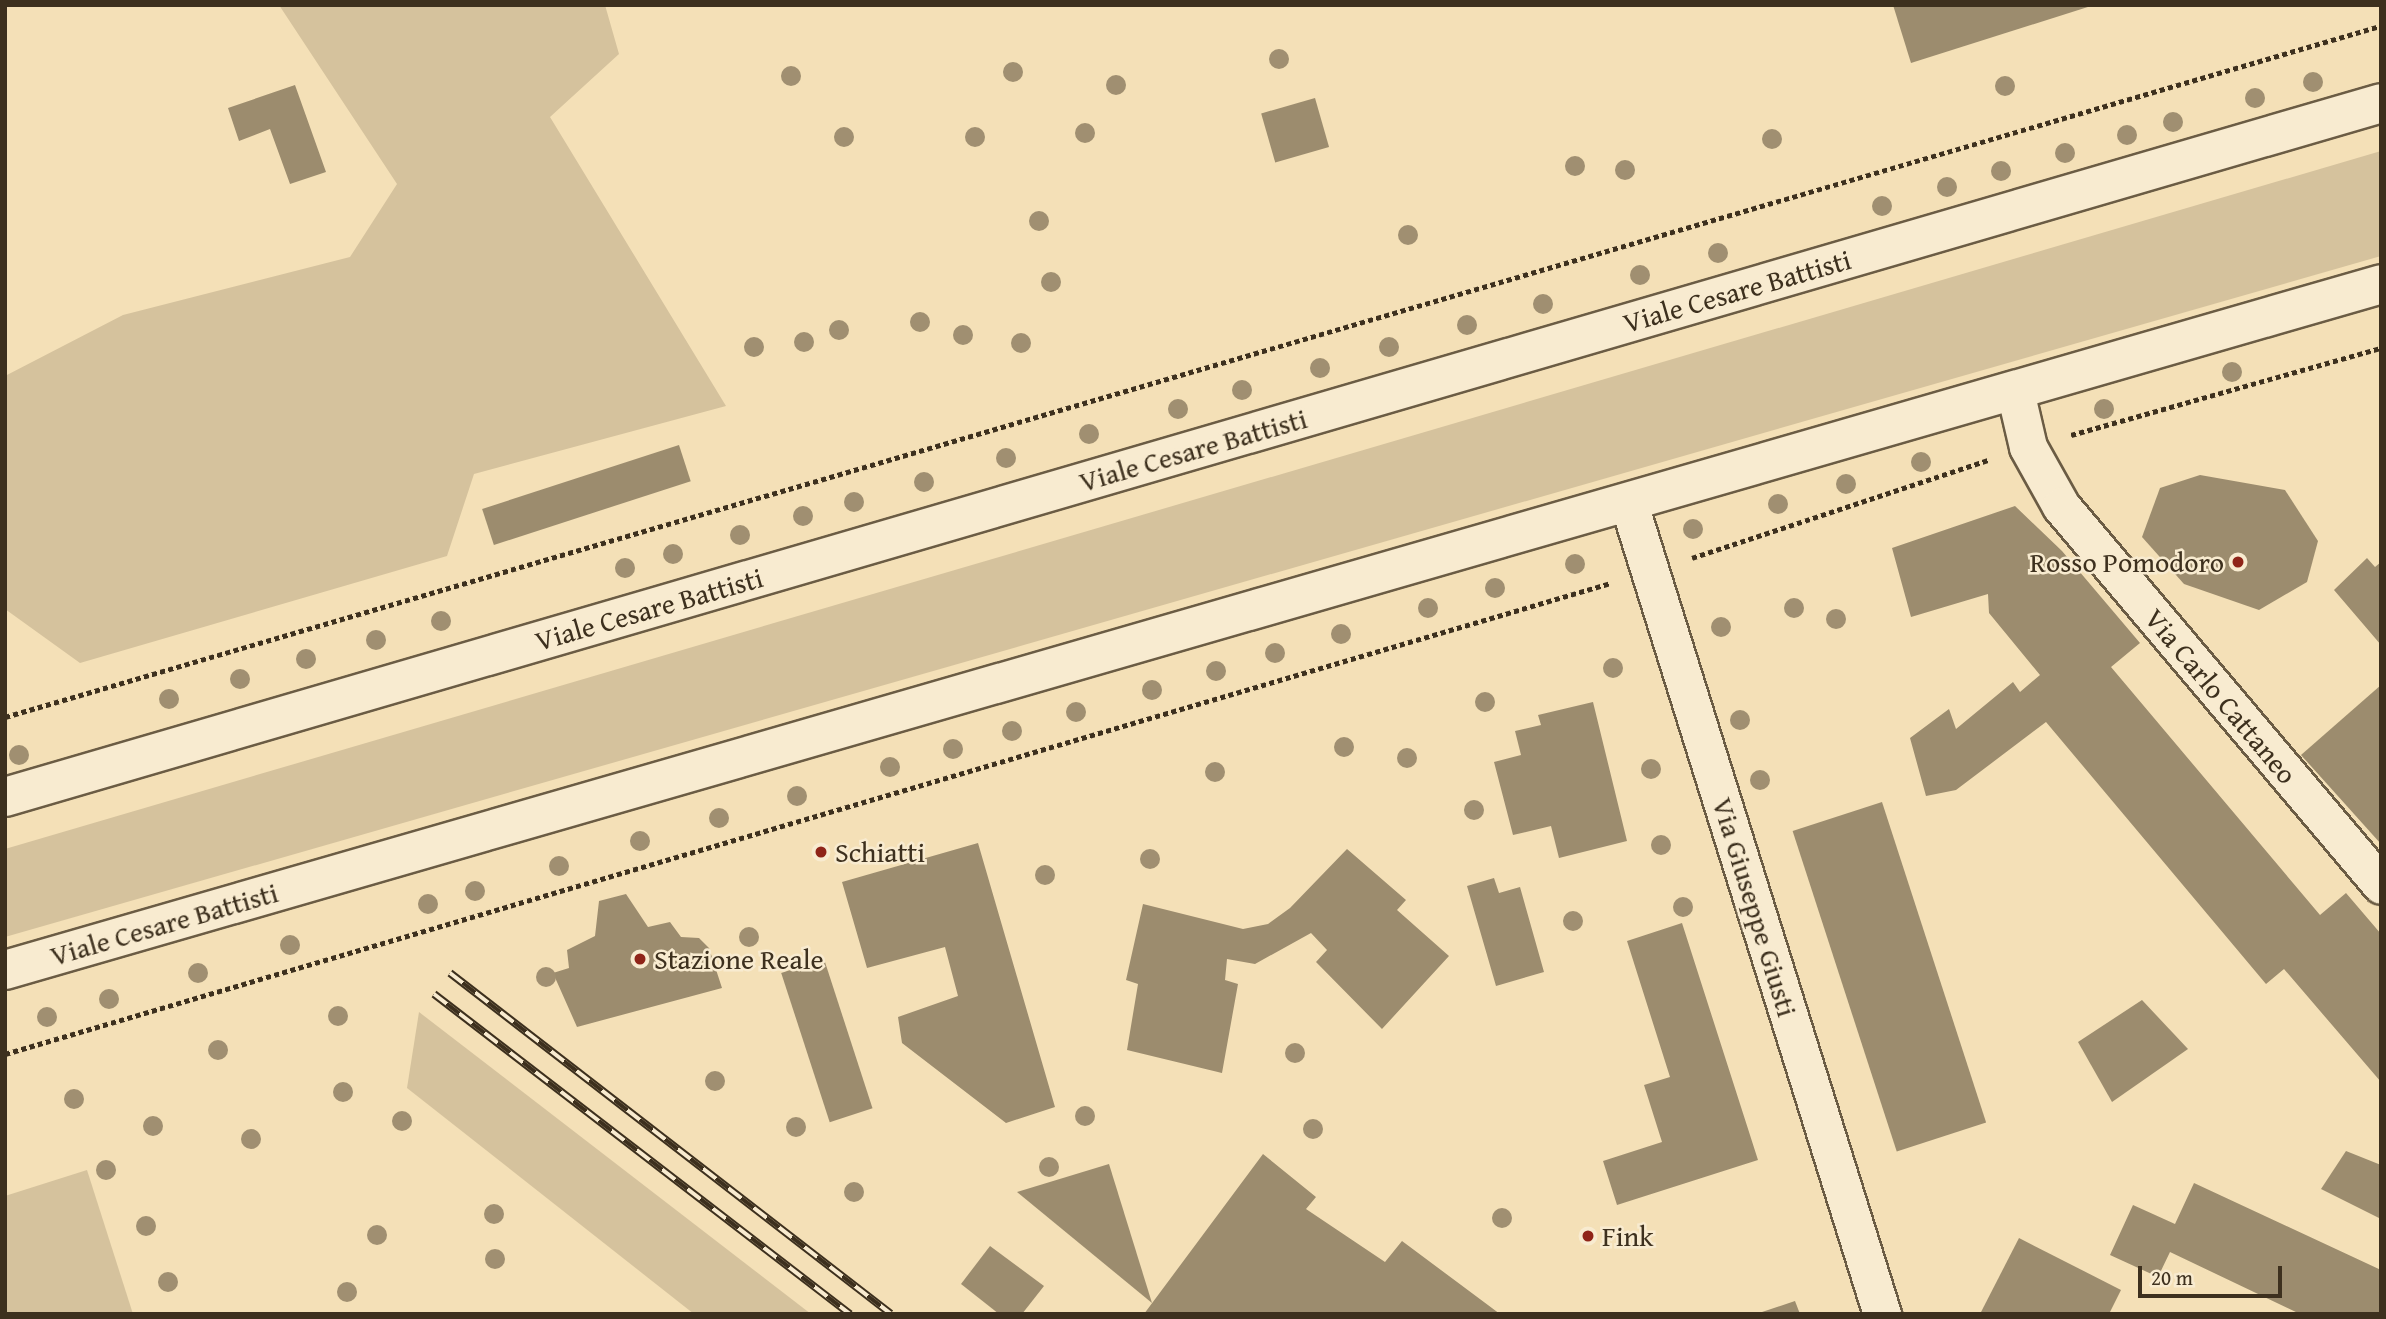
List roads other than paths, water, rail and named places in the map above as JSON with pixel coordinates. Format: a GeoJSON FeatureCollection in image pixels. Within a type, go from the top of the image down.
{"type":"FeatureCollection","features":[{"type":"Feature","properties":{"kind":"main road","name":"Viale Cesare Battisti"},"geometry":{"type":"LineString","coordinates":[[5,797],[2381,103]]}},
{"type":"Feature","properties":{"kind":"main road","name":"Viale Cesare Battisti"},"geometry":{"type":"LineString","coordinates":[[5,970],[2381,284]]}},
{"type":"Feature","properties":{"kind":"street","name":"Via Carlo Cattaneo"},"geometry":{"type":"LineString","coordinates":[[2015,391],[2028,447],[2061,506],[2381,885]]}},
{"type":"Feature","properties":{"kind":"street","name":"Via Giuseppe Giusti"},"geometry":{"type":"LineString","coordinates":[[1628,501],[1882,1314]]}},
{"type":"Feature","properties":{"kind":"railway"},"geometry":{"type":"LineString","coordinates":[[450,973],[891,1314]]}},
{"type":"Feature","properties":{"kind":"railway"},"geometry":{"type":"LineString","coordinates":[[434,994],[850,1314]]}},
{"type":"Feature","properties":{"kind":"place","name":"Rosso Pomodoro"},"geometry":{"type":"Point","coordinates":[2238,562]}},
{"type":"Feature","properties":{"kind":"place","name":"Schiatti"},"geometry":{"type":"Point","coordinates":[821,852]}},
{"type":"Feature","properties":{"kind":"place","name":"Stazione Reale"},"geometry":{"type":"Point","coordinates":[640,959]}},
{"type":"Feature","properties":{"kind":"place","name":"Fink"},"geometry":{"type":"Point","coordinates":[1588,1236]}}]}
